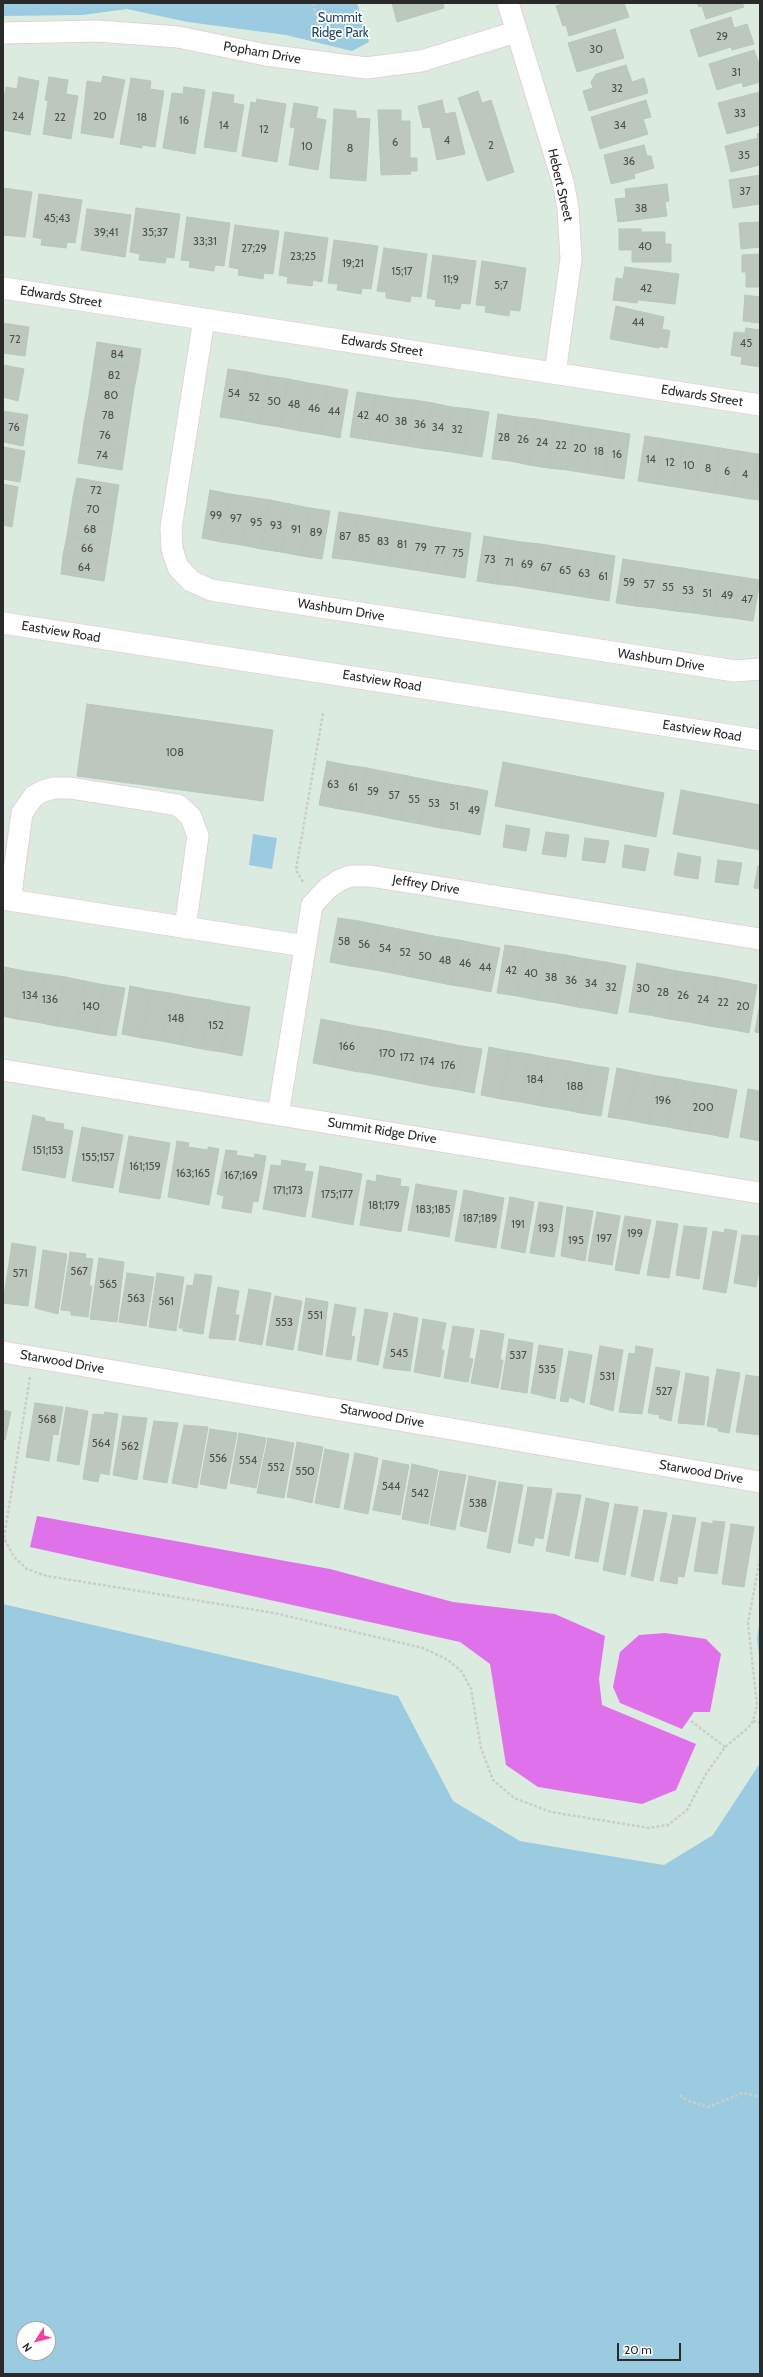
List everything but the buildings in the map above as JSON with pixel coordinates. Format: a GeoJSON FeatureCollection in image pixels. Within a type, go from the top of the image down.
{"type":"FeatureCollection","features":[{"type":"Feature","properties":{"kind":"street","name":"Hebert Street"},"geometry":{"type":"LineString","coordinates":[[508,3],[563,182],[568,208],[571,259],[555,373]]}},
{"type":"Feature","properties":{"kind":"street","name":"Popham Drive"},"geometry":{"type":"LineString","coordinates":[[3,33],[98,31],[178,37],[266,55],[343,67],[366,68],[420,61],[516,32]]}},
{"type":"Feature","properties":{"kind":"street","name":"Edwards Street"},"geometry":{"type":"LineString","coordinates":[[3,288],[760,405]]}},
{"type":"Feature","properties":{"kind":"street","name":"Washburn Drive"},"geometry":{"type":"LineString","coordinates":[[204,319],[171,528],[172,549],[178,567],[192,581],[211,590],[305,605],[735,671],[760,669]]}},
{"type":"Feature","properties":{"kind":"street","name":"Eastview Road"},"geometry":{"type":"LineString","coordinates":[[3,623],[760,740]]}},
{"type":"Feature","properties":{"kind":"street"},"geometry":{"type":"LineString","coordinates":[[185,928],[198,836],[191,817],[178,805],[70,788],[54,788],[43,791],[34,796],[22,813],[6,900],[185,928],[304,946]]}},
{"type":"Feature","properties":{"kind":"street","name":"Jeffrey Drive"},"geometry":{"type":"LineString","coordinates":[[278,1115],[304,946],[312,905],[328,888],[351,876],[370,876],[760,939]]}},
{"type":"Feature","properties":{"kind":"street","name":"Summit Ridge Drive"},"geometry":{"type":"LineString","coordinates":[[3,1070],[760,1192]]}},
{"type":"Feature","properties":{"kind":"street","name":"Starwood Drive"},"geometry":{"type":"LineString","coordinates":[[3,1352],[760,1482]]}},
{"type":"Feature","properties":{"kind":"path"},"geometry":{"type":"LineString","coordinates":[[314,3],[318,22],[318,38]]}},
{"type":"Feature","properties":{"kind":"path"},"geometry":{"type":"LineString","coordinates":[[303,882],[296,870],[323,713]]}},
{"type":"Feature","properties":{"kind":"path"},"geometry":{"type":"LineString","coordinates":[[34,1357],[3,1537],[14,1557],[27,1569],[47,1576],[274,1613],[423,1648],[448,1660],[462,1672],[470,1689],[481,1748],[493,1780],[514,1798],[551,1812],[649,1828],[668,1825],[687,1810],[706,1774],[725,1747],[748,1728],[753,1721],[757,1704],[748,1623],[760,1558]]}},
{"type":"Feature","properties":{"kind":"path"},"geometry":{"type":"LineString","coordinates":[[691,1721],[725,1747]]}},
{"type":"Feature","properties":{"kind":"path"},"geometry":{"type":"LineString","coordinates":[[753,1721],[760,1722]]}},
{"type":"Feature","properties":{"kind":"path"},"geometry":{"type":"LineString","coordinates":[[680,2095],[688,2101],[708,2107],[742,2093],[760,2097]]}},
{"type":"Feature","properties":{"kind":"green space","name":"Summit Ridge Park"},"geometry":{"type":"Polygon","coordinates":[[[3,3],[357,3],[369,42],[352,51],[286,35],[188,22],[127,9],[82,15],[3,16],[3,3]]]}},
{"type":"Feature","properties":{"kind":"green space"},"geometry":{"type":"Polygon","coordinates":[[[253,834],[277,838],[272,869],[249,865],[253,834]]]}},
{"type":"Feature","properties":{"kind":"green space"},"geometry":{"type":"Polygon","coordinates":[[[3,1604],[398,1696],[453,1801],[520,1841],[664,1865],[713,1835],[760,1763],[760,2374],[3,2374],[3,1604]]]}},
{"type":"Feature","properties":{"kind":"green space"},"geometry":{"type":"Polygon","coordinates":[[[760,1618],[760,1666],[757,1638],[760,1618]]]}},
{"type":"Feature","properties":{"kind":"shaded area"},"geometry":{"type":"Polygon","coordinates":[[[37,1516],[330,1569],[453,1602],[555,1614],[605,1636],[599,1679],[602,1705],[696,1744],[676,1790],[642,1804],[538,1787],[506,1765],[490,1664],[460,1642],[30,1547],[37,1516]]]}},
{"type":"Feature","properties":{"kind":"shaded area"},"geometry":{"type":"Polygon","coordinates":[[[665,1633],[706,1639],[721,1654],[710,1712],[694,1712],[682,1729],[620,1703],[613,1687],[620,1652],[639,1635],[665,1633]]]}}]}
